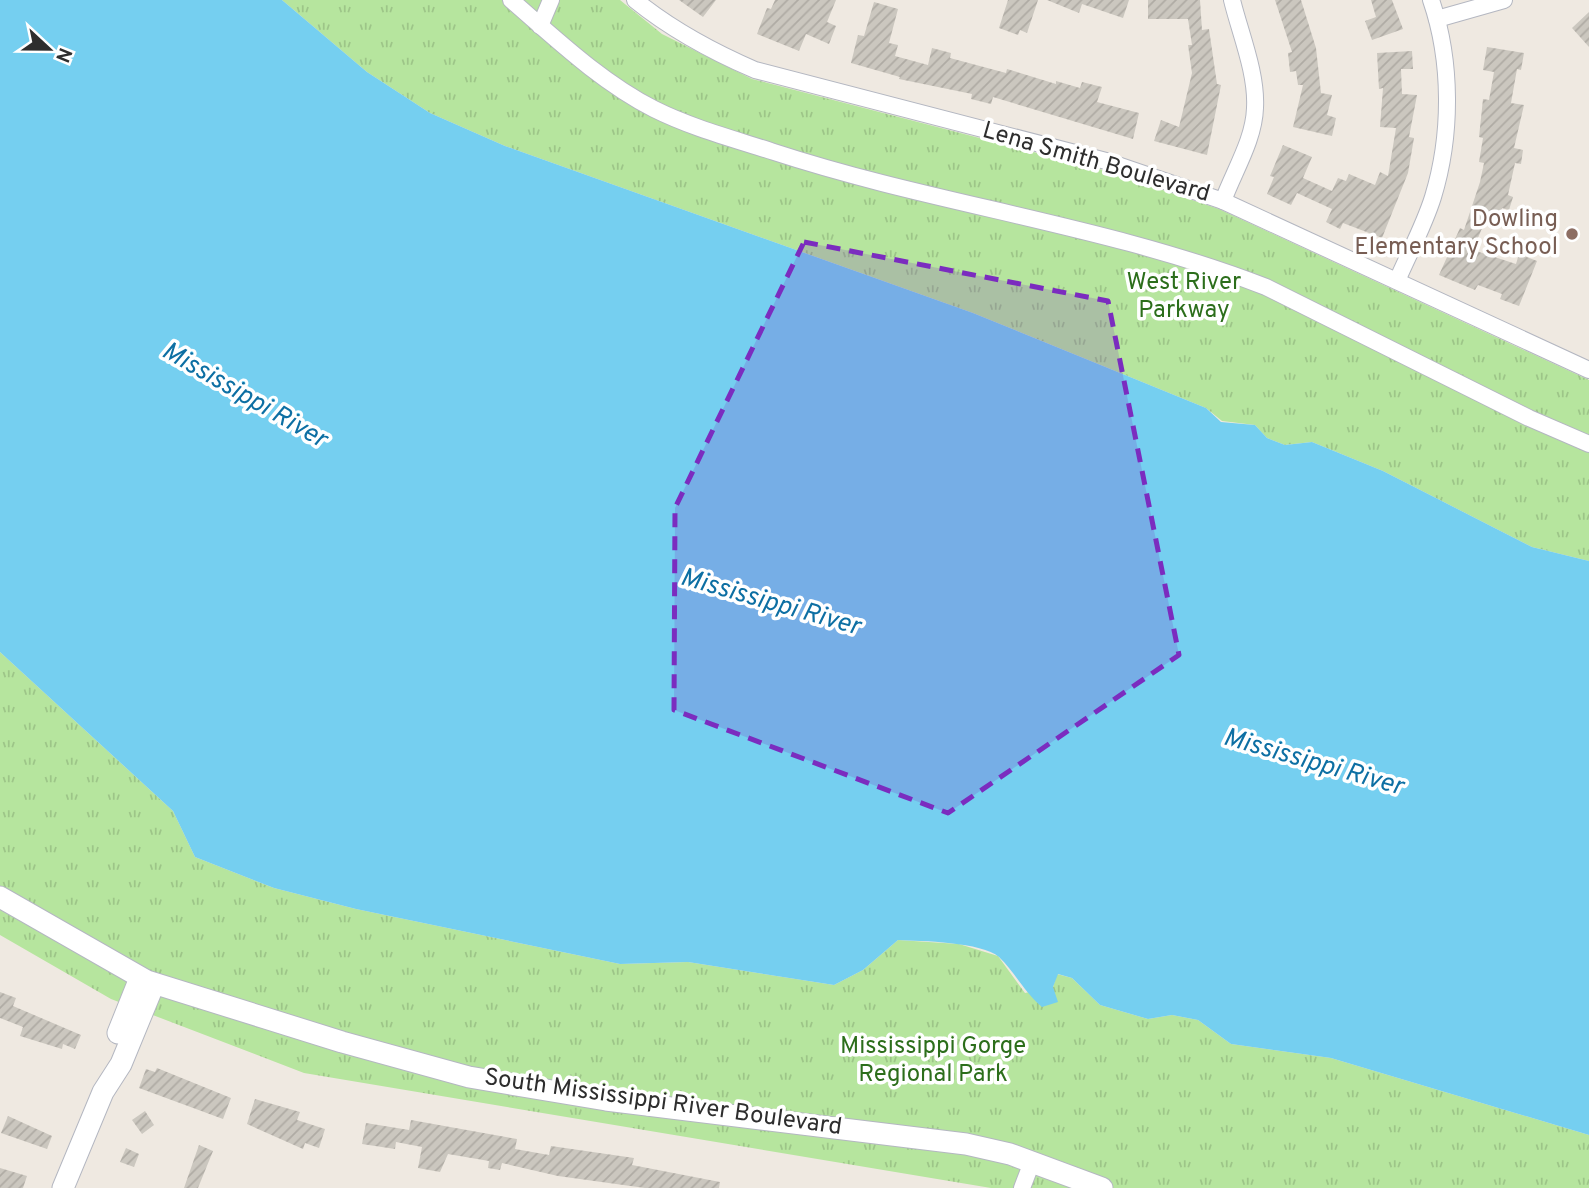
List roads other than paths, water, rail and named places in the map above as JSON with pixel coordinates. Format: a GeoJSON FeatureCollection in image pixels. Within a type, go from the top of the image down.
{"type":"FeatureCollection","features":[{"type":"Feature","properties":{"kind":"street"},"geometry":{"type":"LineString","coordinates":[[511,0],[608,81],[656,110],[755,146],[893,188],[1132,241],[1227,272],[1266,287],[1529,418],[1589,444]]}},
{"type":"Feature","properties":{"kind":"street"},"geometry":{"type":"LineString","coordinates":[[540,26],[551,0]]}},
{"type":"Feature","properties":{"kind":"street","name":"Lena Smith Boulevard"},"geometry":{"type":"LineString","coordinates":[[635,0],[667,26],[712,52],[755,70],[1106,161],[1223,201],[1589,370]]}},
{"type":"Feature","properties":{"kind":"street"},"geometry":{"type":"LineString","coordinates":[[1223,201],[1250,135],[1255,107],[1251,77],[1232,0]]}},
{"type":"Feature","properties":{"kind":"street"},"geometry":{"type":"LineString","coordinates":[[1397,281],[1433,197],[1443,152],[1447,110],[1437,19],[1431,0]]}},
{"type":"Feature","properties":{"kind":"street"},"geometry":{"type":"LineString","coordinates":[[1437,19],[1504,0]]}},
{"type":"Feature","properties":{"kind":"street","name":"South Mississippi River Boulevard"},"geometry":{"type":"LineString","coordinates":[[0,897],[147,981],[342,1042],[470,1077],[606,1100],[966,1144],[1032,1162],[1102,1188]]}},
{"type":"Feature","properties":{"kind":"street"},"geometry":{"type":"LineString","coordinates":[[63,1188],[103,1092],[121,1064],[147,981]]}},
{"type":"Feature","properties":{"kind":"street"},"geometry":{"type":"LineString","coordinates":[[1022,1188],[1032,1162]]}},
{"type":"Feature","properties":{"kind":"water","name":"Mississippi River"},"geometry":{"type":"Polygon","coordinates":[[[0,0],[282,0],[367,72],[430,113],[505,146],[973,313],[1206,408],[1221,422],[1255,425],[1267,438],[1285,445],[1312,442],[1383,471],[1532,547],[1589,561],[1589,1135],[1331,1058],[1231,1044],[1198,1020],[1172,1015],[1148,1019],[1100,1005],[1072,978],[1058,974],[1053,987],[1058,1002],[1042,1007],[999,957],[966,945],[898,940],[863,970],[834,985],[688,962],[620,964],[356,909],[274,888],[195,857],[173,811],[0,652],[0,0]]]}},
{"type":"Feature","properties":{"kind":"place","name":"Dowling Elementary School"},"geometry":{"type":"Point","coordinates":[1572,234]}},
{"type":"Feature","properties":{"kind":"park label","name":"West River Parkway"},"geometry":{"type":"Point","coordinates":[1184,297]}},
{"type":"Feature","properties":{"kind":"park label","name":"Mississippi Gorge Regional Park"},"geometry":{"type":"Point","coordinates":[933,1061]}}]}
